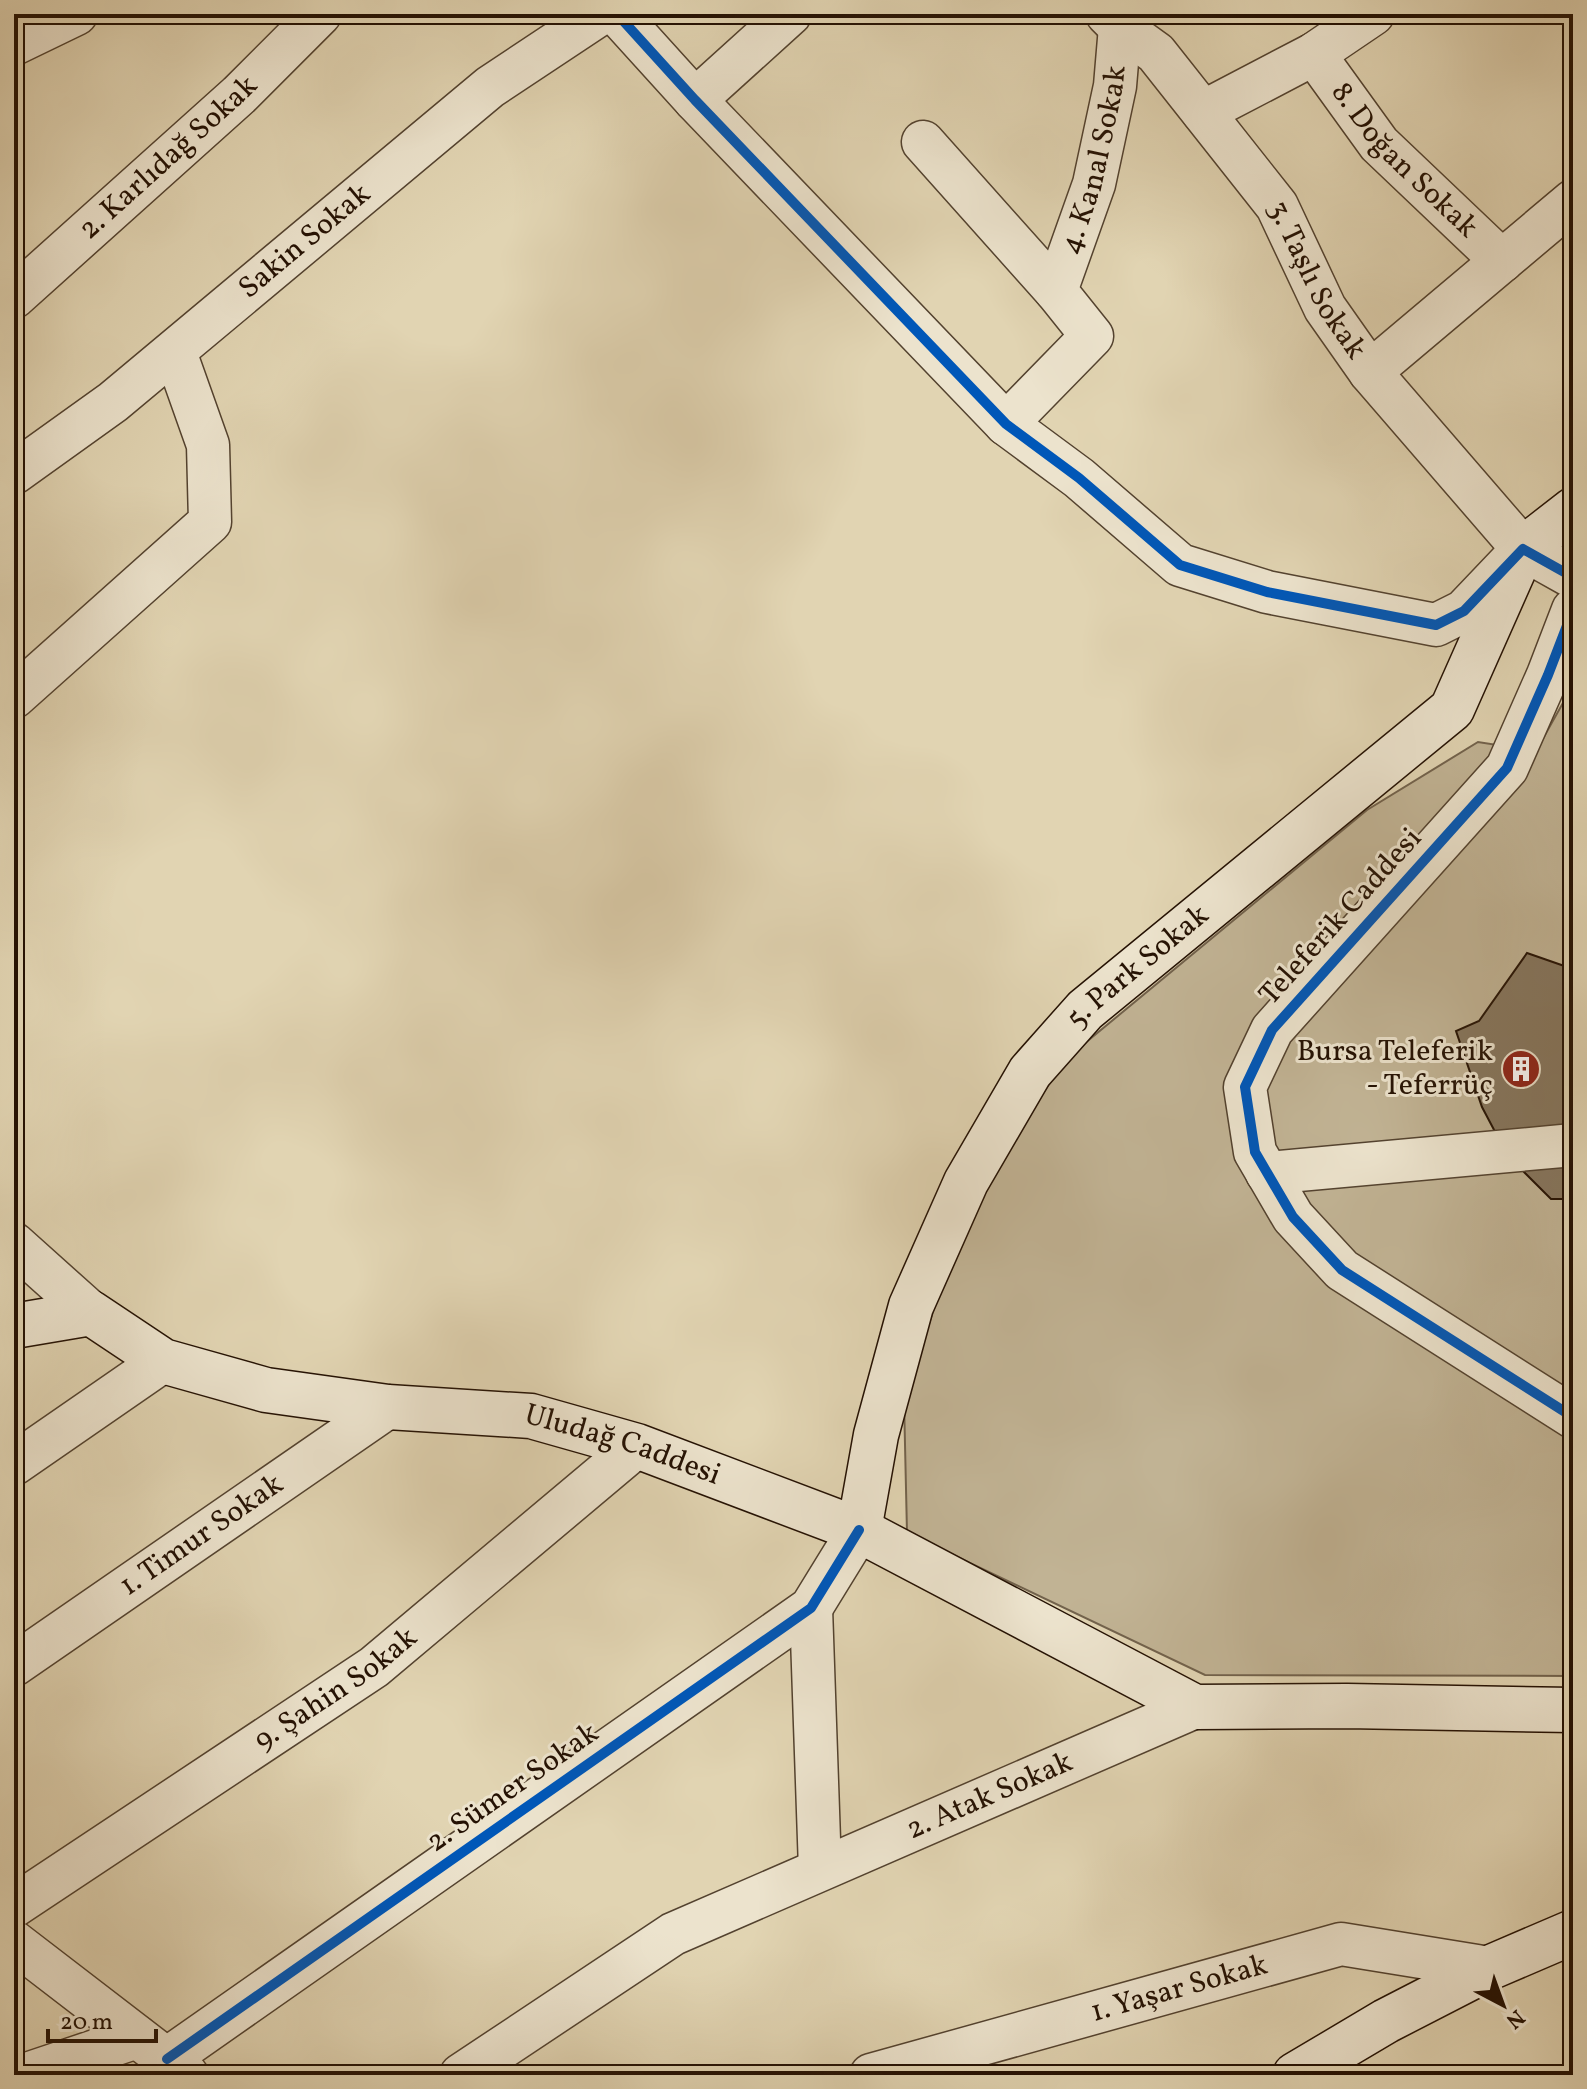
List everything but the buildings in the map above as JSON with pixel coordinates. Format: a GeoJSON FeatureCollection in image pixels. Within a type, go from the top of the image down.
{"type":"FeatureCollection","features":[{"type":"Feature","properties":{"kind":"main road","name":"5. Park Sokak"},"geometry":{"type":"LineString","coordinates":[[859,1530],[876,1435],[911,1306],[966,1182],[1030,1072],[1085,1010],[1452,709],[1523,549],[1573,510]]}},
{"type":"Feature","properties":{"kind":"main road","name":"Uludağ Caddesi"},"geometry":{"type":"LineString","coordinates":[[91,1313],[163,1361],[266,1390],[388,1407],[531,1416],[637,1446],[859,1530],[1195,1707]]}},
{"type":"Feature","properties":{"kind":"main road"},"geometry":{"type":"LineString","coordinates":[[14,1326],[91,1313]]}},
{"type":"Feature","properties":{"kind":"main road","name":"2. Atak Sokak"},"geometry":{"type":"LineString","coordinates":[[1195,1707],[1573,1710]]}},
{"type":"Feature","properties":{"kind":"main road"},"geometry":{"type":"LineString","coordinates":[[1295,2075],[1386,2021],[1489,1968],[1573,1932]]}},
{"type":"Feature","properties":{"kind":"street"},"geometry":{"type":"LineString","coordinates":[[14,44],[76,14]]}},
{"type":"Feature","properties":{"kind":"street","name":"2. Karlıdağ Sokak"},"geometry":{"type":"LineString","coordinates":[[14,297],[239,95],[320,14]]}},
{"type":"Feature","properties":{"kind":"street","name":"Sakin Sokak"},"geometry":{"type":"LineString","coordinates":[[14,473],[113,402],[175,352],[490,87],[600,14]]}},
{"type":"Feature","properties":{"kind":"street"},"geometry":{"type":"LineString","coordinates":[[617,14],[695,100],[1006,424],[1079,478],[1180,565],[1267,592],[1436,625],[1464,611],[1523,549]]}},
{"type":"Feature","properties":{"kind":"street"},"geometry":{"type":"LineString","coordinates":[[695,100],[790,14]]}},
{"type":"Feature","properties":{"kind":"street"},"geometry":{"type":"LineString","coordinates":[[1203,112],[1314,54],[1373,14]]}},
{"type":"Feature","properties":{"kind":"street","name":"3. Taşlı Sokak"},"geometry":{"type":"LineString","coordinates":[[1114,21],[1156,53],[1277,206],[1325,308],[1370,372],[1523,549],[1573,577]]}},
{"type":"Feature","properties":{"kind":"street","name":"4. Kanal Sokak"},"geometry":{"type":"LineString","coordinates":[[1056,291],[1094,184],[1115,86],[1114,21]]}},
{"type":"Feature","properties":{"kind":"street","name":"8. Doğan Sokak"},"geometry":{"type":"LineString","coordinates":[[1314,54],[1379,144],[1502,261]]}},
{"type":"Feature","properties":{"kind":"street","name":"4. Kanal Sokak"},"geometry":{"type":"LineString","coordinates":[[923,142],[1056,291],[1092,336],[1006,424]]}},
{"type":"Feature","properties":{"kind":"street","name":"8. Doğan Sokak"},"geometry":{"type":"LineString","coordinates":[[1370,372],[1573,201]]}},
{"type":"Feature","properties":{"kind":"street"},"geometry":{"type":"LineString","coordinates":[[14,697],[210,522],[208,445],[175,352]]}},
{"type":"Feature","properties":{"kind":"street","name":"Teleferik Caddesi"},"geometry":{"type":"LineString","coordinates":[[1573,610],[1507,768],[1272,1030],[1245,1087],[1255,1152],[1293,1217],[1342,1270],[1573,1417]]}},
{"type":"Feature","properties":{"kind":"street"},"geometry":{"type":"LineString","coordinates":[[1267,1173],[1573,1145]]}},
{"type":"Feature","properties":{"kind":"street"},"geometry":{"type":"LineString","coordinates":[[14,1244],[91,1313]]}},
{"type":"Feature","properties":{"kind":"street"},"geometry":{"type":"LineString","coordinates":[[14,1464],[163,1361]]}},
{"type":"Feature","properties":{"kind":"street","name":"1. Timur Sokak"},"geometry":{"type":"LineString","coordinates":[[14,1665],[388,1407]]}},
{"type":"Feature","properties":{"kind":"street","name":"9. Şahin Sokak"},"geometry":{"type":"LineString","coordinates":[[14,1906],[374,1667],[637,1446]]}},
{"type":"Feature","properties":{"kind":"street","name":"2. Sümer Sokak"},"geometry":{"type":"LineString","coordinates":[[24,2075],[164,2057],[811,1608],[859,1530]]}},
{"type":"Feature","properties":{"kind":"street"},"geometry":{"type":"LineString","coordinates":[[811,1608],[820,1869]]}},
{"type":"Feature","properties":{"kind":"street","name":"2. Atak Sokak"},"geometry":{"type":"LineString","coordinates":[[461,2075],[673,1934],[1195,1707]]}},
{"type":"Feature","properties":{"kind":"street"},"geometry":{"type":"LineString","coordinates":[[14,1942],[164,2057]]}},
{"type":"Feature","properties":{"kind":"street","name":"1. Yaşar Sokak"},"geometry":{"type":"LineString","coordinates":[[871,2075],[1341,1944],[1489,1968]]}},
{"type":"Feature","properties":{"kind":"shaded area"},"geometry":{"type":"Polygon","coordinates":[[[1573,685],[1573,1676],[1205,1675],[907,1533],[904,1400],[948,1266],[1000,1156],[1067,1058],[1367,810],[1478,742],[1536,751],[1573,685]]]}},
{"type":"Feature","properties":{"kind":"cycle path"},"geometry":{"type":"LineString","coordinates":[[617,14],[695,100],[1006,424],[1079,478],[1180,565],[1267,592],[1436,625],[1464,611],[1523,549],[1573,577]]}},
{"type":"Feature","properties":{"kind":"cycle path"},"geometry":{"type":"LineString","coordinates":[[1573,610],[1507,768],[1272,1030],[1245,1087],[1255,1152],[1293,1217],[1342,1270],[1573,1417]]}},
{"type":"Feature","properties":{"kind":"cycle path"},"geometry":{"type":"LineString","coordinates":[[167,2059],[811,1608],[859,1530]]}},
{"type":"Feature","properties":{"kind":"place","name":"Bursa Teleferik - Teferrüç"},"geometry":{"type":"Point","coordinates":[1521,1069]}}]}
